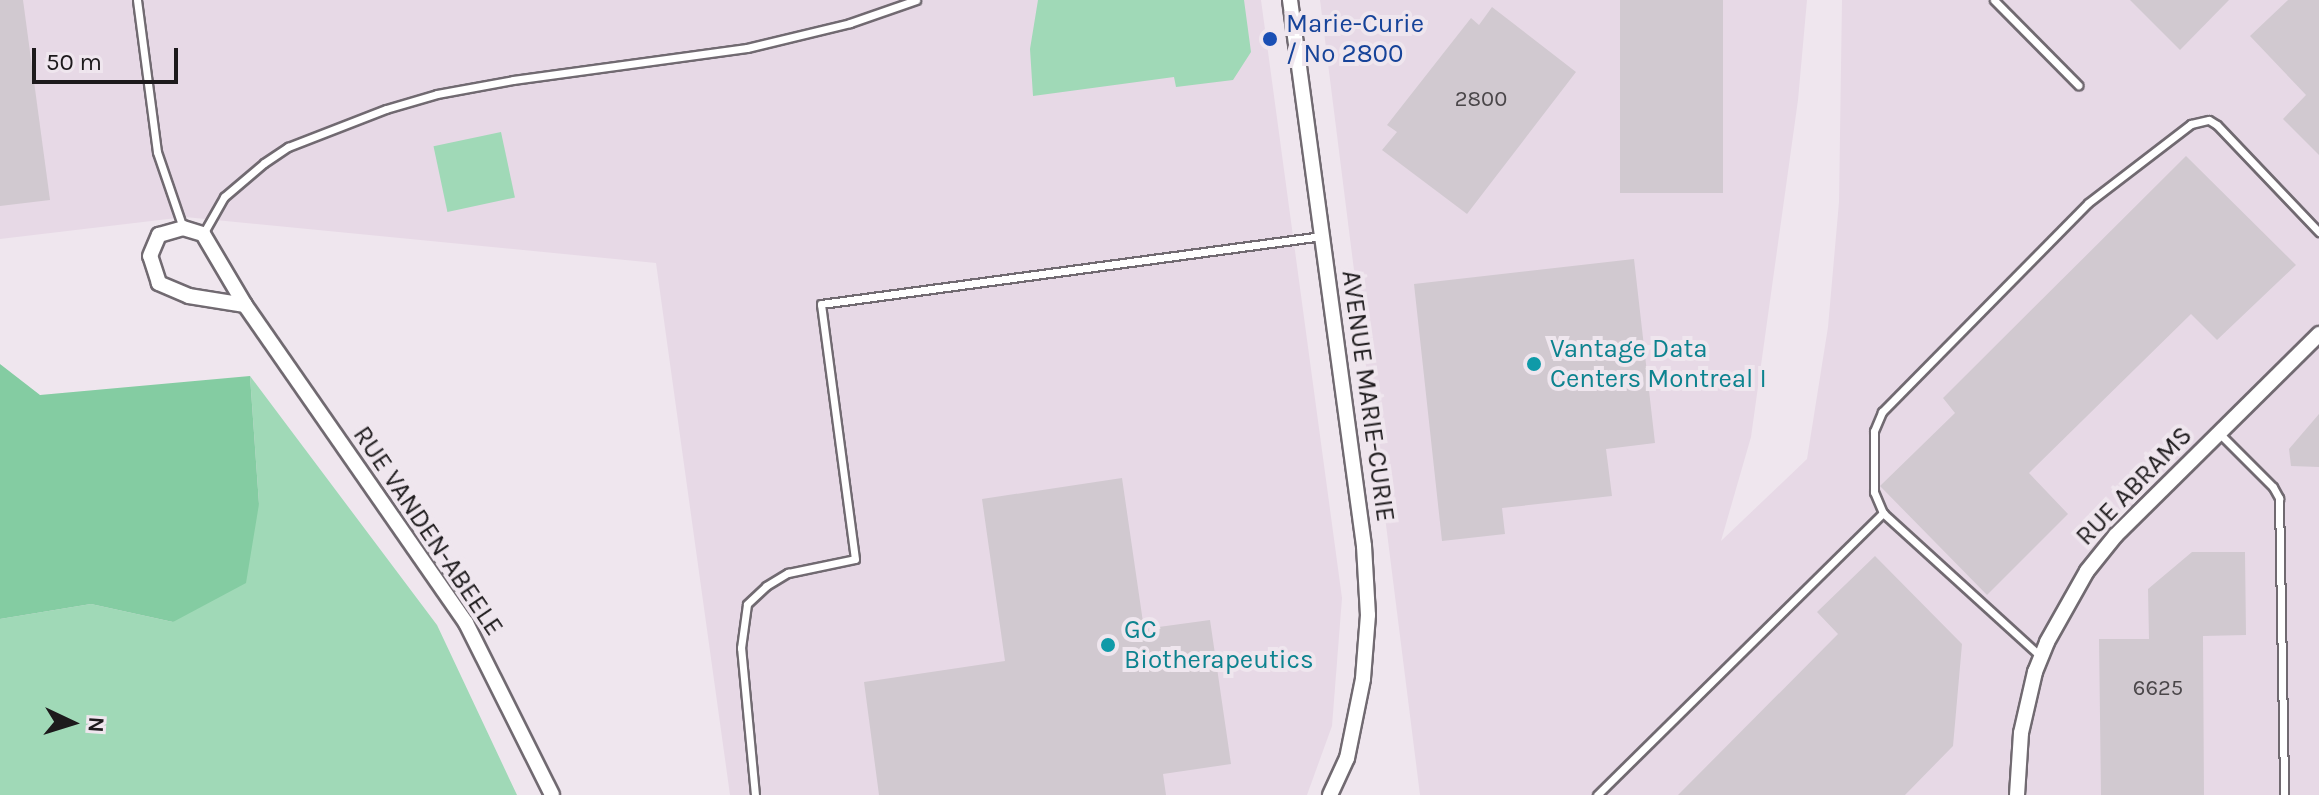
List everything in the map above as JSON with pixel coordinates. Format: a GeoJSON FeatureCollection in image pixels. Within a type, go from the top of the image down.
{"type":"FeatureCollection","features":[{"type":"Feature","properties":{"kind":"street","name":"AVENUE MARIE-CURIE"},"geometry":{"type":"LineString","coordinates":[[1290,0],[1364,546],[1368,615],[1363,679],[1347,758],[1330,795]]}},
{"type":"Feature","properties":{"kind":"street"},"geometry":{"type":"LineString","coordinates":[[203,234],[183,228],[159,235],[152,245],[153,274],[159,283],[189,296],[245,305]]}},
{"type":"Feature","properties":{"kind":"street","name":"RUE VANDEN-ABEELE"},"geometry":{"type":"LineString","coordinates":[[203,234],[245,305],[466,623],[552,795]]}},
{"type":"Feature","properties":{"kind":"street","name":"RUE ABRAMS"},"geometry":{"type":"LineString","coordinates":[[2017,795],[2027,703],[2041,657],[2072,592],[2102,551],[2319,334]]}},
{"type":"Feature","properties":{"kind":"lane"},"geometry":{"type":"LineString","coordinates":[[137,0],[157,152],[183,228]]}},
{"type":"Feature","properties":{"kind":"lane"},"geometry":{"type":"LineString","coordinates":[[203,234],[224,197],[264,163],[288,147],[386,109],[488,84],[747,48],[850,23],[916,0]]}},
{"type":"Feature","properties":{"kind":"lane"},"geometry":{"type":"LineString","coordinates":[[1994,0],[2078,85]]}},
{"type":"Feature","properties":{"kind":"lane"},"geometry":{"type":"LineString","coordinates":[[2041,657],[1883,513],[1874,492],[1874,431],[1882,412],[2088,203],[2191,124],[2209,120],[2224,132],[2319,232]]}},
{"type":"Feature","properties":{"kind":"lane"},"geometry":{"type":"LineString","coordinates":[[755,795],[741,648],[747,604],[766,586],[788,573],[855,559],[821,304],[1322,236]]}},
{"type":"Feature","properties":{"kind":"lane"},"geometry":{"type":"LineString","coordinates":[[2219,433],[2273,487],[2279,498],[2284,795]]}},
{"type":"Feature","properties":{"kind":"lane"},"geometry":{"type":"LineString","coordinates":[[1597,795],[1883,513]]}},
{"type":"Feature","properties":{"kind":"shaded area"},"geometry":{"type":"Polygon","coordinates":[[[0,0],[1261,0],[1342,598],[1332,726],[1307,795],[730,795],[656,263],[185,217],[0,239],[0,0]]]}},
{"type":"Feature","properties":{"kind":"shaded area"},"geometry":{"type":"Polygon","coordinates":[[[1320,0],[1807,0],[1798,100],[1751,437],[1721,541],[1807,459],[1828,327],[1839,202],[1842,0],[2319,0],[2319,795],[1420,795],[1320,0]]]}},
{"type":"Feature","properties":{"kind":"green space"},"geometry":{"type":"Polygon","coordinates":[[[1038,0],[1244,0],[1251,52],[1233,80],[1176,87],[1174,77],[1033,96],[1030,49],[1038,0]]]}},
{"type":"Feature","properties":{"kind":"green space"},"geometry":{"type":"Polygon","coordinates":[[[501,132],[515,198],[447,212],[434,146],[501,132]]]}},
{"type":"Feature","properties":{"kind":"green space"},"geometry":{"type":"Polygon","coordinates":[[[0,364],[40,395],[250,376],[259,504],[246,583],[173,622],[91,604],[0,619],[0,364]]]}},
{"type":"Feature","properties":{"kind":"green space"},"geometry":{"type":"Polygon","coordinates":[[[250,376],[437,625],[517,795],[0,795],[0,619],[91,604],[173,622],[259,504],[250,376]]]}},
{"type":"Feature","properties":{"kind":"building"},"geometry":{"type":"Polygon","coordinates":[[[0,0],[23,0],[50,200],[0,206],[0,0]]]}},
{"type":"Feature","properties":{"kind":"building"},"geometry":{"type":"Polygon","coordinates":[[[1620,0],[1723,0],[1723,193],[1620,193],[1620,0]]]}},
{"type":"Feature","properties":{"kind":"building"},"geometry":{"type":"Polygon","coordinates":[[[2130,0],[2229,0],[2180,50],[2130,0]]]}},
{"type":"Feature","properties":{"kind":"building"},"geometry":{"type":"Polygon","coordinates":[[[2288,0],[2319,0],[2319,155],[2283,119],[2306,95],[2250,36],[2288,0]]]}},
{"type":"Feature","properties":{"kind":"building"},"geometry":{"type":"Polygon","coordinates":[[[1492,7],[1576,72],[1467,214],[1382,150],[1397,132],[1387,125],[1471,18],[1479,25],[1492,7]]]}},
{"type":"Feature","properties":{"kind":"building"},"geometry":{"type":"Polygon","coordinates":[[[2186,156],[2296,265],[2217,340],[2191,314],[2029,473],[2068,514],[1987,595],[1880,486],[1955,413],[1943,398],[2186,156]]]}},
{"type":"Feature","properties":{"kind":"building","name":"Vantage Data Centers Montreal I"},"geometry":{"type":"Polygon","coordinates":[[[1634,259],[1655,443],[1606,449],[1612,496],[1502,508],[1505,534],[1442,541],[1414,284],[1634,259]]]}},
{"type":"Feature","properties":{"kind":"building"},"geometry":{"type":"Polygon","coordinates":[[[2319,414],[2319,467],[2291,466],[2289,449],[2319,414]]]}},
{"type":"Feature","properties":{"kind":"building","name":"GC Biotherapeutics"},"geometry":{"type":"Polygon","coordinates":[[[1122,478],[1144,629],[1210,620],[1231,764],[1163,774],[1166,795],[879,795],[864,682],[1005,661],[982,499],[1122,478]]]}},
{"type":"Feature","properties":{"kind":"building"},"geometry":{"type":"Polygon","coordinates":[[[2192,552],[2245,552],[2246,635],[2203,636],[2204,795],[2101,795],[2099,639],[2149,639],[2148,589],[2192,552]]]}},
{"type":"Feature","properties":{"kind":"building"},"geometry":{"type":"Polygon","coordinates":[[[1875,556],[1962,644],[1953,746],[1905,795],[1678,795],[1838,634],[1817,612],[1875,556]]]}},
{"type":"Feature","properties":{"kind":"place","name":"Marie-Curie / No 2800"},"geometry":{"type":"Point","coordinates":[1270,39]}},
{"type":"Feature","properties":{"kind":"place","name":"Vantage Data Centers Montreal I"},"geometry":{"type":"Point","coordinates":[1534,364]}},
{"type":"Feature","properties":{"kind":"place","name":"GC Biotherapeutics"},"geometry":{"type":"Point","coordinates":[1108,645]}}]}
